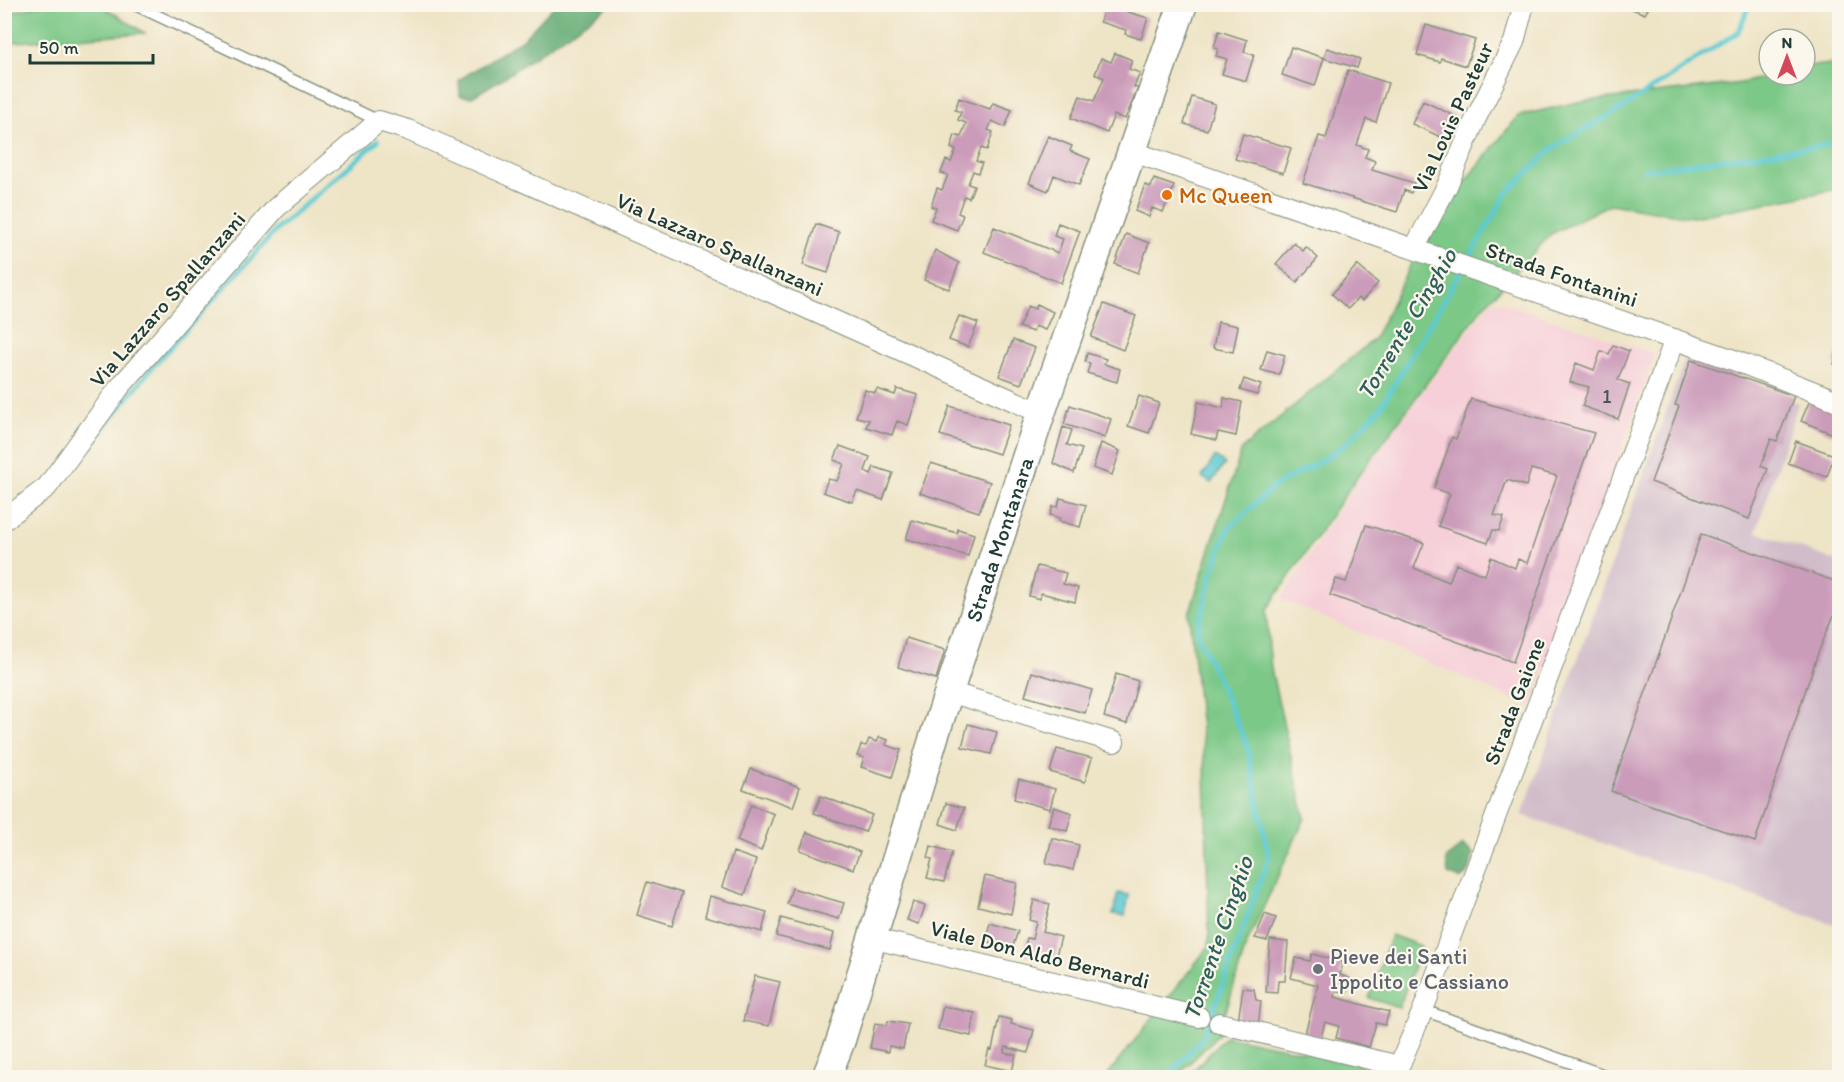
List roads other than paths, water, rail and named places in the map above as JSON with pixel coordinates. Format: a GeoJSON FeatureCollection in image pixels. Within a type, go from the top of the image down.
{"type":"FeatureCollection","features":[{"type":"Feature","properties":{"kind":"main road","name":"Strada Montanara"},"geometry":{"type":"LineString","coordinates":[[826,1077],[841,1040],[870,938],[1041,413],[1183,4]]}},
{"type":"Feature","properties":{"kind":"street","name":"Via Louis Pasteur"},"geometry":{"type":"LineString","coordinates":[[1415,247],[1447,186],[1476,118],[1514,42],[1524,4]]}},
{"type":"Feature","properties":{"kind":"street","name":"Via Lazzaro Spallanzani"},"geometry":{"type":"LineString","coordinates":[[4,520],[47,487],[119,388],[276,208],[379,121],[408,130],[1041,413]]}},
{"type":"Feature","properties":{"kind":"street","name":"Strada Fontanini"},"geometry":{"type":"LineString","coordinates":[[1131,151],[1415,247],[1675,339],[1839,402]]}},
{"type":"Feature","properties":{"kind":"street","name":"Strada Gaione"},"geometry":{"type":"LineString","coordinates":[[1396,1071],[1423,1010],[1675,339]]}},
{"type":"Feature","properties":{"kind":"street"},"geometry":{"type":"LineString","coordinates":[[949,692],[1114,742]]}},
{"type":"Feature","properties":{"kind":"street","name":"Viale Don Aldo Bernardi"},"geometry":{"type":"LineString","coordinates":[[870,938],[1199,1017]]}},
{"type":"Feature","properties":{"kind":"street"},"geometry":{"type":"LineString","coordinates":[[1219,1023],[1396,1071]]}},
{"type":"Feature","properties":{"kind":"lane","name":"Via Lazzaro Spallanzani"},"geometry":{"type":"LineString","coordinates":[[133,4],[379,121]]}},
{"type":"Feature","properties":{"kind":"lane"},"geometry":{"type":"LineString","coordinates":[[1423,1010],[1613,1077]]}},
{"type":"Feature","properties":{"kind":"water"},"geometry":{"type":"Polygon","coordinates":[[[1215,457],[1225,464],[1211,483],[1202,477],[1215,457]]]}},
{"type":"Feature","properties":{"kind":"water"},"geometry":{"type":"Polygon","coordinates":[[[1118,893],[1129,895],[1125,916],[1113,914],[1118,893]]]}},
{"type":"Feature","properties":{"kind":"waterway","name":"Torrente Cinghio"},"geometry":{"type":"LineString","coordinates":[[1466,263],[1507,193],[1554,147],[1624,107],[1738,32],[1750,4]]}},
{"type":"Feature","properties":{"kind":"waterway"},"geometry":{"type":"LineString","coordinates":[[82,455],[154,365],[278,228],[378,141]]}},
{"type":"Feature","properties":{"kind":"waterway","name":"Torrente Cinghio"},"geometry":{"type":"LineString","coordinates":[[1644,170],[1840,143]]}},
{"type":"Feature","properties":{"kind":"waterway","name":"Torrente Cinghio"},"geometry":{"type":"LineString","coordinates":[[1167,1078],[1204,1036],[1269,857],[1247,745],[1197,633],[1213,571],[1228,529],[1274,486],[1323,460],[1347,443],[1381,407],[1461,271]]}},
{"type":"Feature","properties":{"kind":"place","name":"Mc Queen"},"geometry":{"type":"Point","coordinates":[1167,195]}},
{"type":"Feature","properties":{"kind":"place","name":"Pieve dei Santi Ippolito e Cassiano"},"geometry":{"type":"Point","coordinates":[1318,969]}}]}
